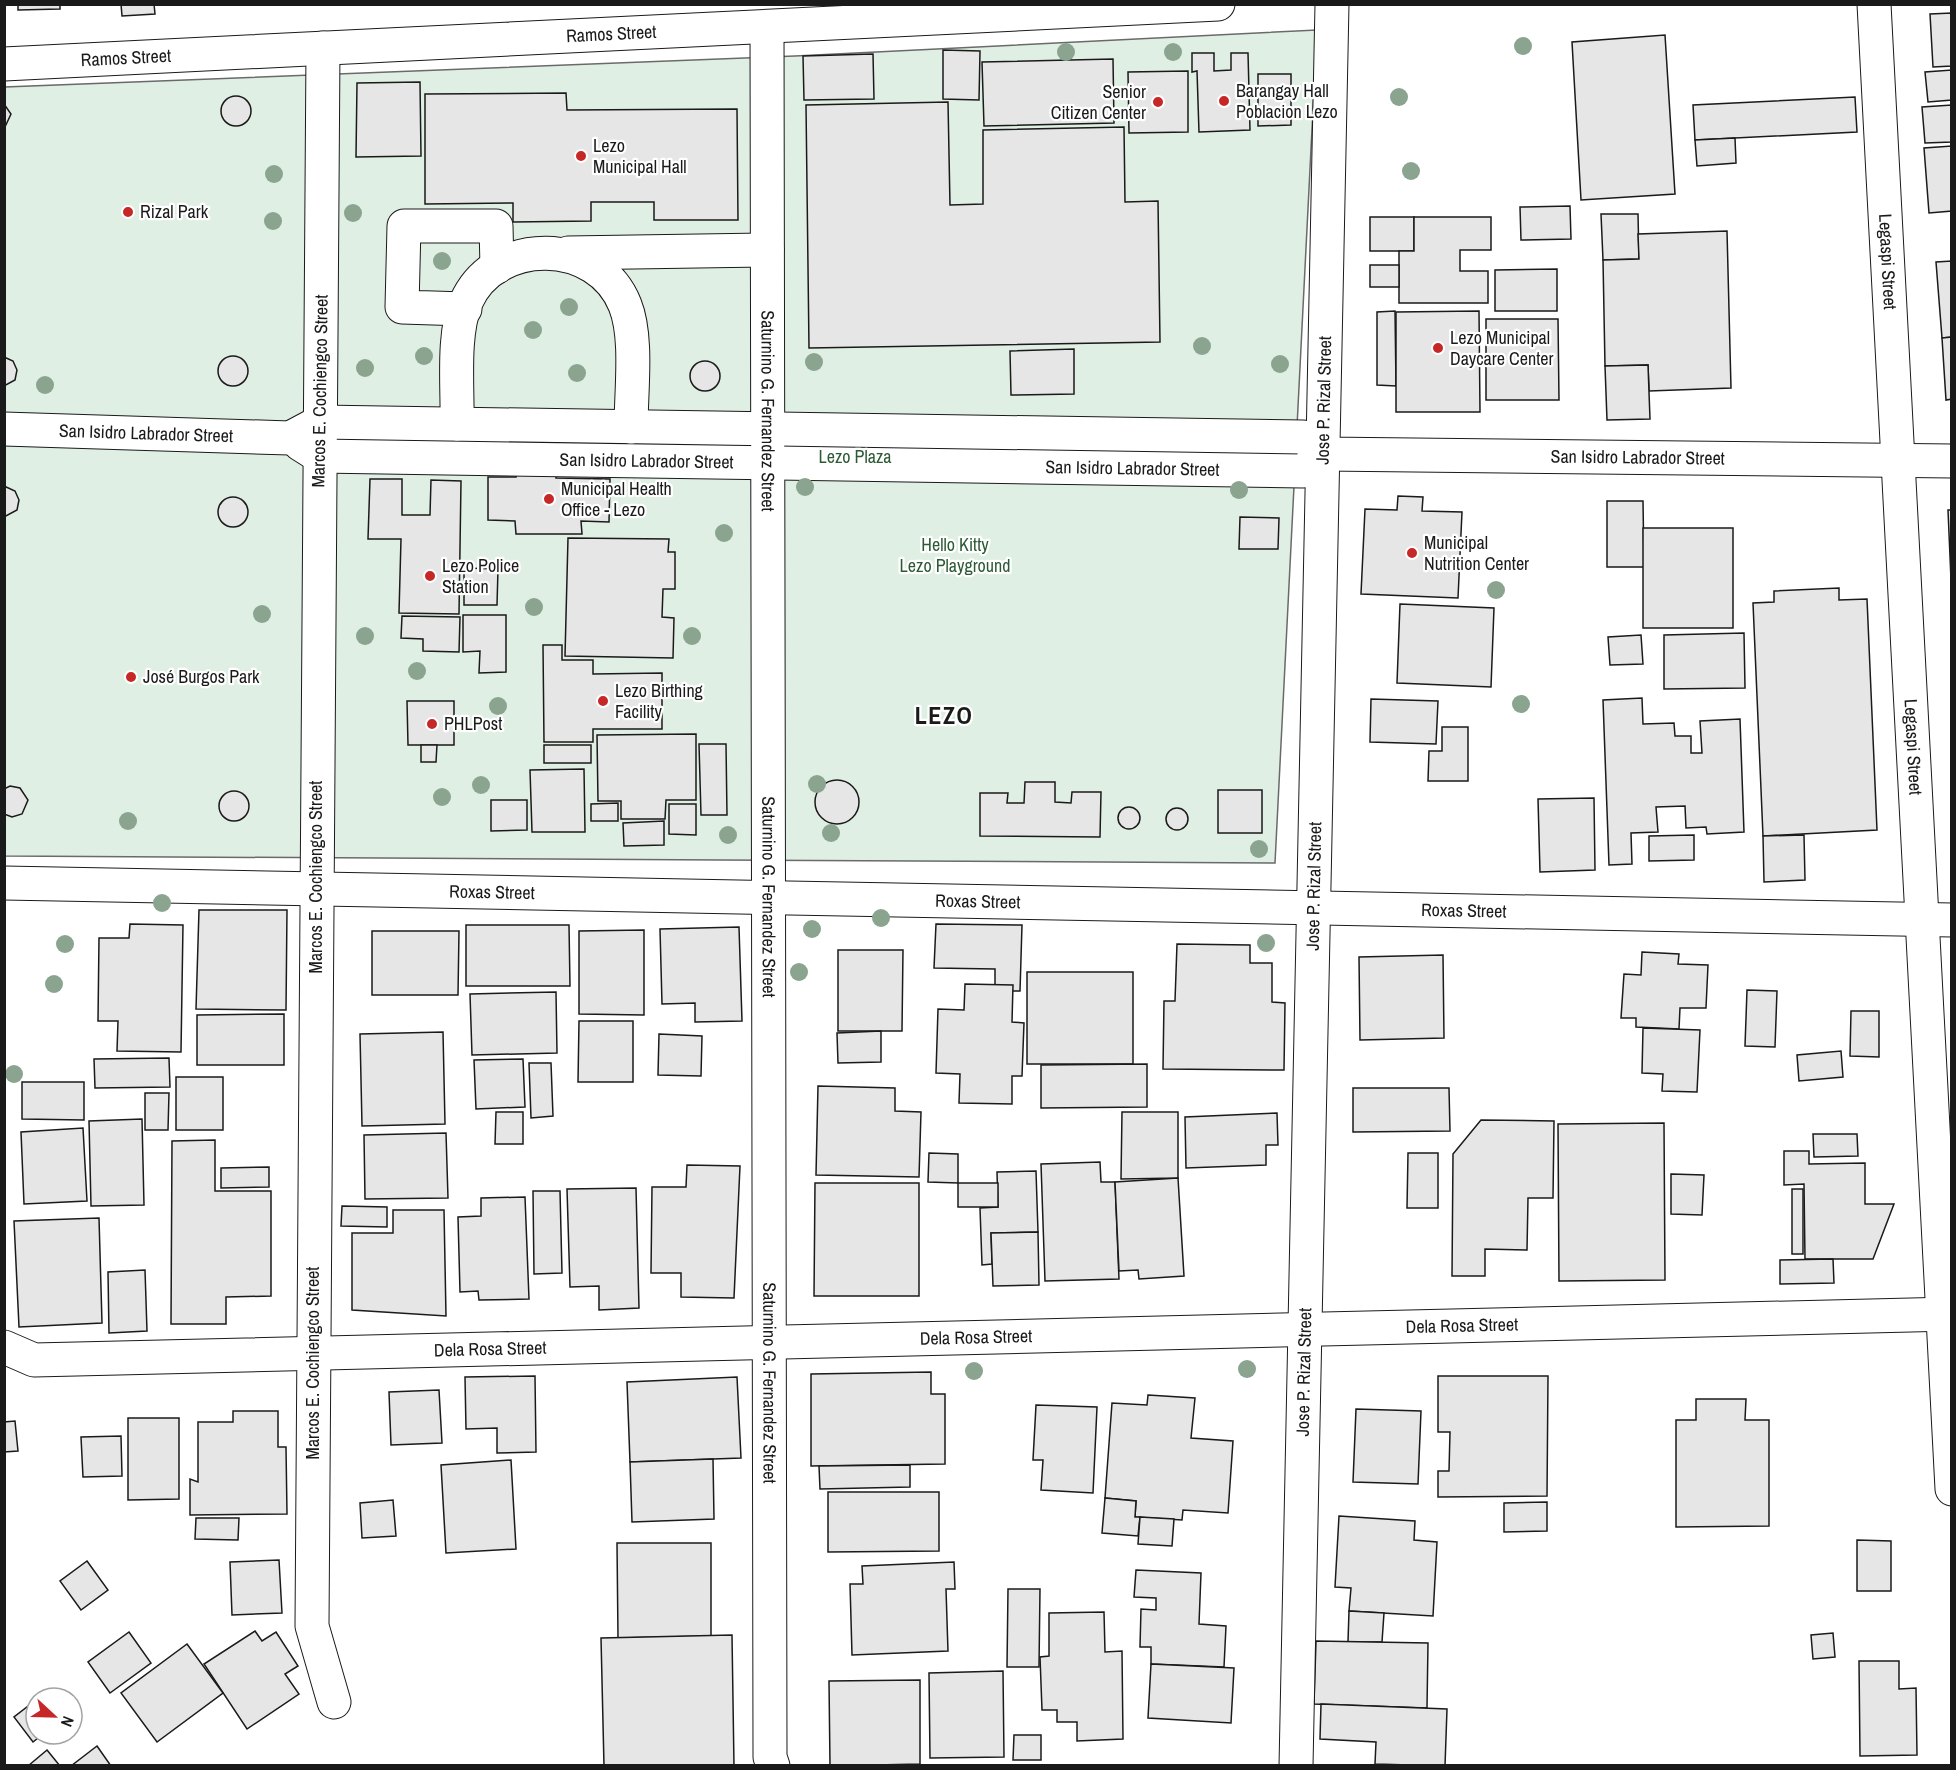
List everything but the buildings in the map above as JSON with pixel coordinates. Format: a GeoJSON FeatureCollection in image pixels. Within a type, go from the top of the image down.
{"type":"FeatureCollection","features":[{"type":"Feature","properties":{"kind":"street","name":"Ramos Street"},"geometry":{"type":"LineString","coordinates":[[4,64],[1218,4]]}},
{"type":"Feature","properties":{"kind":"street","name":"Jose P. Rizal Street"},"geometry":{"type":"LineString","coordinates":[[1296,1766],[1332,4]]}},
{"type":"Feature","properties":{"kind":"street","name":"Legaspi Street"},"geometry":{"type":"LineString","coordinates":[[1874,4],[1898,461],[1937,919],[1952,1489]]}},
{"type":"Feature","properties":{"kind":"street","name":"Saturnino G. Fernandez Street"},"geometry":{"type":"LineString","coordinates":[[767,27],[770,1757],[773,1766]]}},
{"type":"Feature","properties":{"kind":"street","name":"Marcos E. Cochiengco Street"},"geometry":{"type":"LineString","coordinates":[[323,48],[312,1626],[334,1702]]}},
{"type":"Feature","properties":{"kind":"street"},"geometry":{"type":"LineString","coordinates":[[465,309],[402,307],[404,226],[496,226],[497,267]]}},
{"type":"Feature","properties":{"kind":"street"},"geometry":{"type":"LineString","coordinates":[[458,424],[459,330],[465,309],[478,284],[497,267],[509,260],[534,252],[767,250]]}},
{"type":"Feature","properties":{"kind":"street"},"geometry":{"type":"LineString","coordinates":[[561,253],[588,262],[609,280],[625,304],[631,331],[631,427]]}},
{"type":"Feature","properties":{"kind":"street","name":"San Isidro Labrador Street"},"geometry":{"type":"LineString","coordinates":[[290,438],[320,422],[1303,437],[1324,454],[1952,461]]}},
{"type":"Feature","properties":{"kind":"street","name":"San Isidro Labrador Street"},"geometry":{"type":"LineString","coordinates":[[4,429],[290,438],[320,456],[1303,471],[1324,454]]}},
{"type":"Feature","properties":{"kind":"street","name":"Roxas Street"},"geometry":{"type":"LineString","coordinates":[[4,883],[1937,919]]}},
{"type":"Feature","properties":{"kind":"street","name":"Dela Rosa Street"},"geometry":{"type":"LineString","coordinates":[[5,1347],[33,1360],[1947,1314]]}},
{"type":"Feature","properties":{"kind":"green space","name":"Lezo Plaza"},"geometry":{"type":"Polygon","coordinates":[[[1317,30],[1275,863],[5,856],[5,87],[795,56],[1317,30]]]}},
{"type":"Feature","properties":{"kind":"place","name":"Barangay Hall Poblacion Lezo"},"geometry":{"type":"Point","coordinates":[1224,101]}},
{"type":"Feature","properties":{"kind":"place","name":"Senior Citizen Center"},"geometry":{"type":"Point","coordinates":[1158,102]}},
{"type":"Feature","properties":{"kind":"place","name":"Lezo Municipal Hall"},"geometry":{"type":"Point","coordinates":[581,156]}},
{"type":"Feature","properties":{"kind":"place","name":"Rizal Park"},"geometry":{"type":"Point","coordinates":[128,212]}},
{"type":"Feature","properties":{"kind":"place","name":"Lezo Municipal Daycare Center"},"geometry":{"type":"Point","coordinates":[1438,348]}},
{"type":"Feature","properties":{"kind":"place","name":"Municipal Health Office - Lezo"},"geometry":{"type":"Point","coordinates":[549,499]}},
{"type":"Feature","properties":{"kind":"place","name":"Municipal Nutrition Center"},"geometry":{"type":"Point","coordinates":[1412,553]}},
{"type":"Feature","properties":{"kind":"place","name":"Lezo Police Station"},"geometry":{"type":"Point","coordinates":[430,576]}},
{"type":"Feature","properties":{"kind":"place","name":"José Burgos Park"},"geometry":{"type":"Point","coordinates":[131,677]}},
{"type":"Feature","properties":{"kind":"place","name":"Lezo Birthing Facility"},"geometry":{"type":"Point","coordinates":[603,701]}},
{"type":"Feature","properties":{"kind":"place","name":"PHLPost"},"geometry":{"type":"Point","coordinates":[432,724]}},
{"type":"Feature","properties":{"kind":"district","name":"LEZO"},"geometry":{"type":"Point","coordinates":[944,716]}},
{"type":"Feature","properties":{"kind":"park label","name":"Hello Kitty Lezo Playground"},"geometry":{"type":"Point","coordinates":[955,555]}}]}
